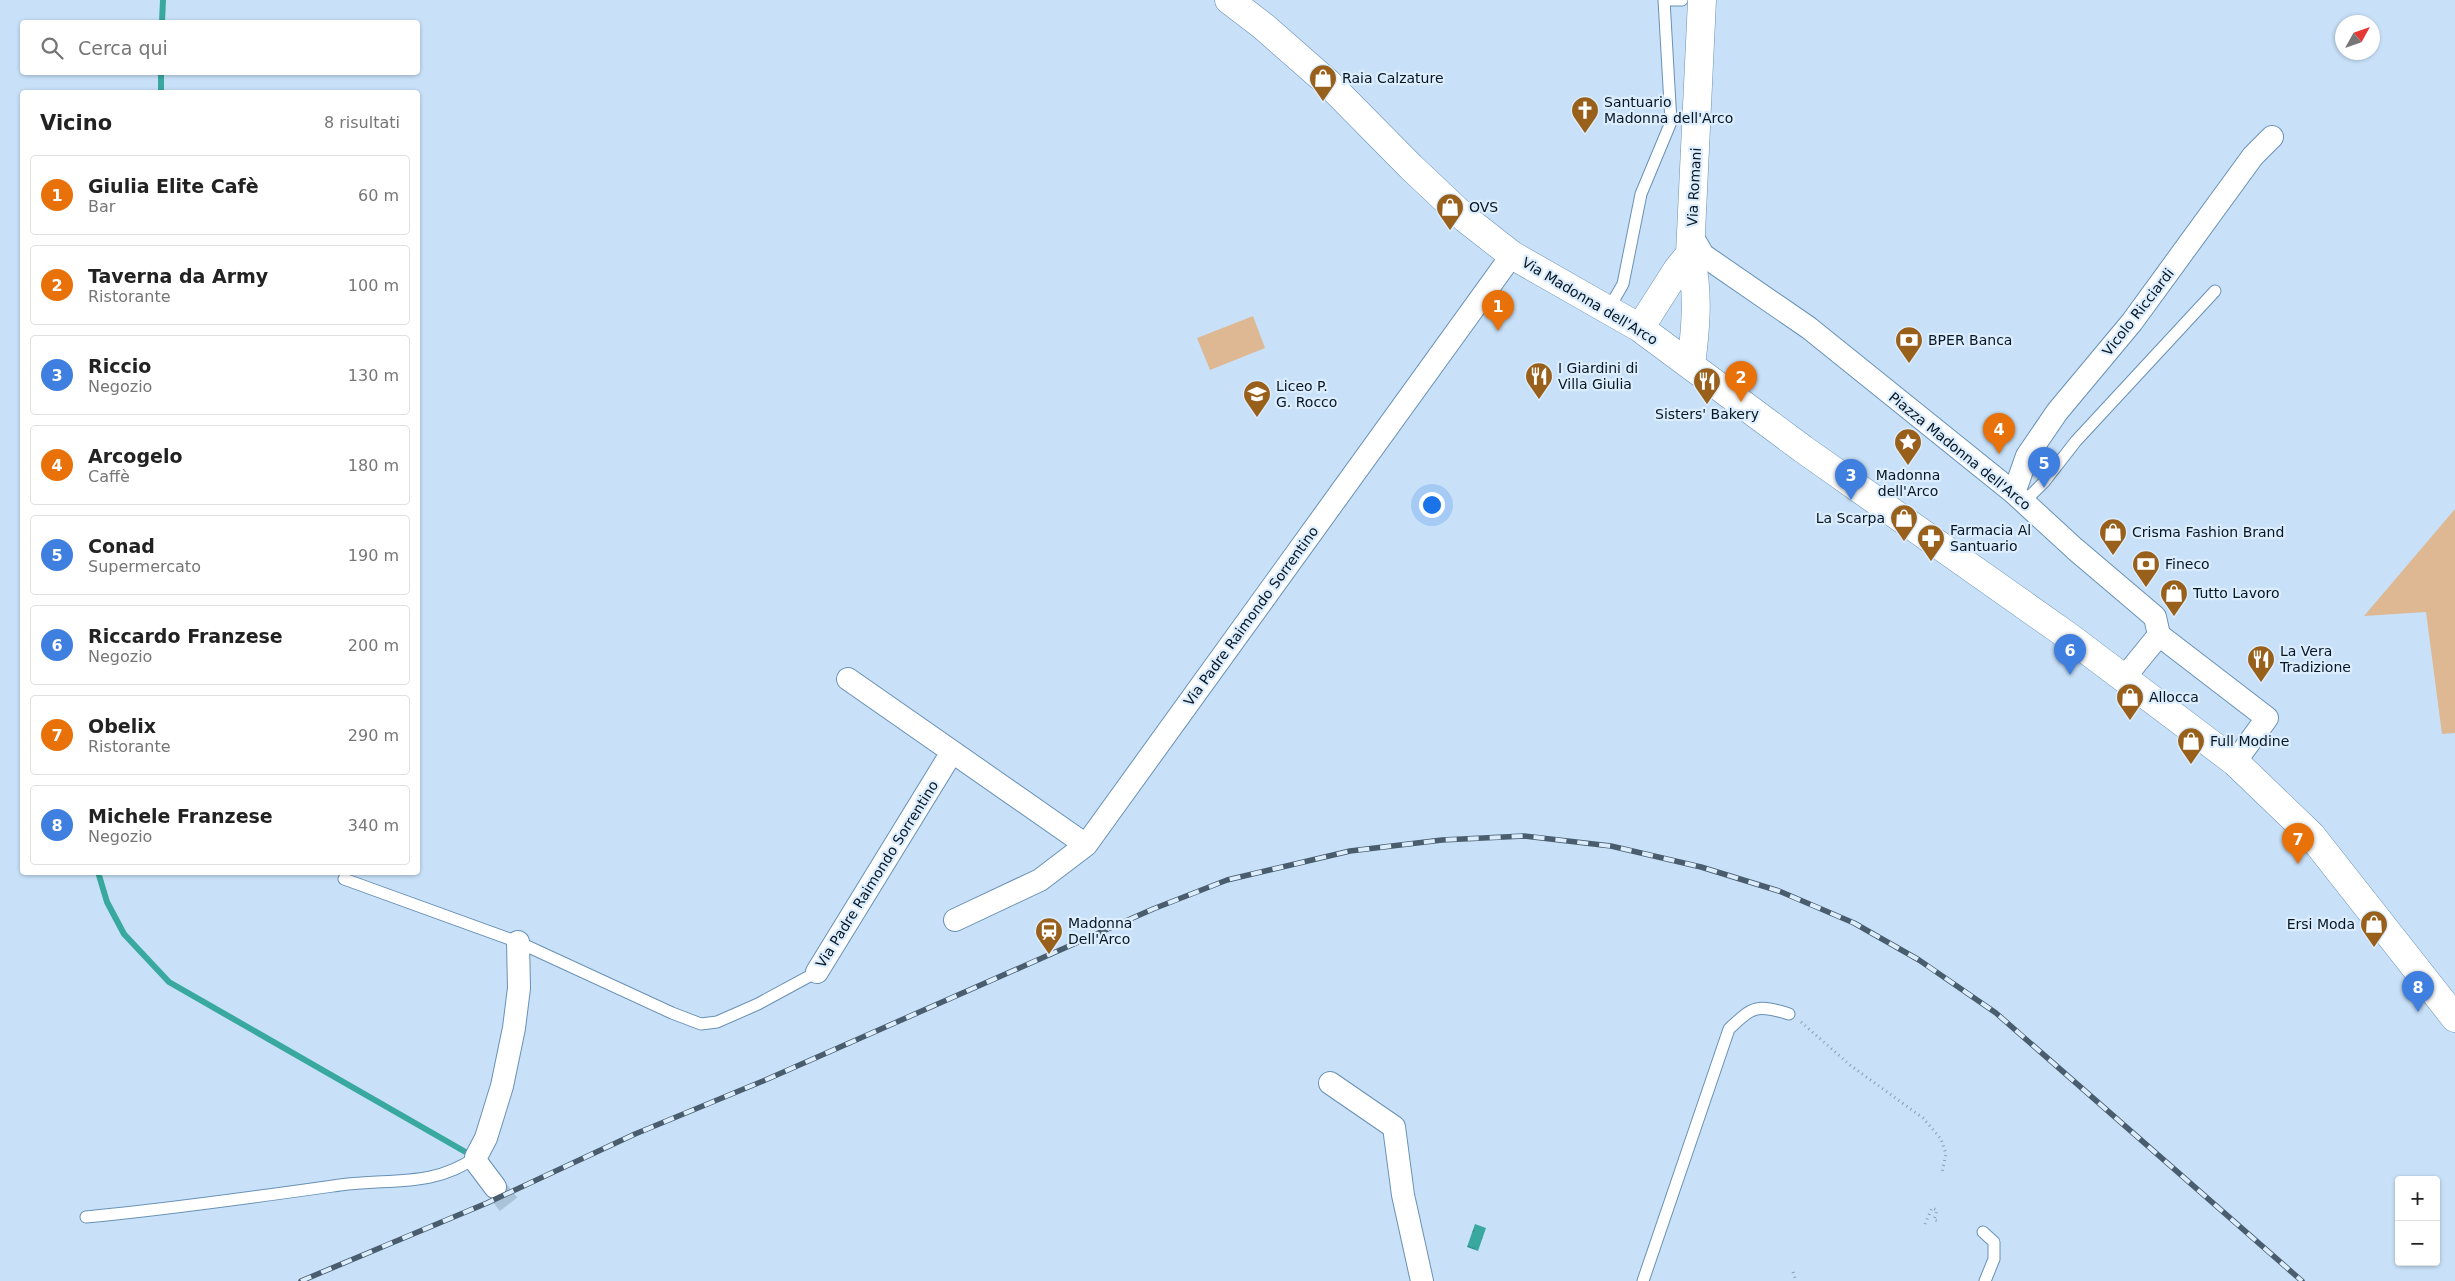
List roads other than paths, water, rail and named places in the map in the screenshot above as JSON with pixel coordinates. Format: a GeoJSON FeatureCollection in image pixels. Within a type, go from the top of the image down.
{"type":"FeatureCollection","features":[{"type":"Feature","properties":{"kind":"main road","name":"Via Romani"},"geometry":{"type":"LineString","coordinates":[[1691,365],[1696,329],[1696,280],[1691,245],[1702,0]]}},
{"type":"Feature","properties":{"kind":"main road","name":"Via Madonna dell'Arco"},"geometry":{"type":"LineString","coordinates":[[1234,1],[1328,83],[1410,167],[1466,219],[1512,255],[1640,328],[1758,416],[2124,678],[2235,762],[2311,835],[2455,1018]]}},
{"type":"Feature","properties":{"kind":"main road"},"geometry":{"type":"LineString","coordinates":[[1640,328],[1691,245]]}},
{"type":"Feature","properties":{"kind":"street","name":"Vicolo Ricciardi"},"geometry":{"type":"LineString","coordinates":[[2019,497],[2027,456],[2057,412],[2132,322],[2253,156],[2272,137]]}},
{"type":"Feature","properties":{"kind":"street","name":"Piazza Madonna dell'Arco"},"geometry":{"type":"LineString","coordinates":[[1691,245],[1809,328],[2019,497],[2155,617],[2159,635]]}},
{"type":"Feature","properties":{"kind":"street","name":"Via Padre Raimondo Sorrentino"},"geometry":{"type":"LineString","coordinates":[[955,920],[1040,880],[1086,845],[1512,255]]}},
{"type":"Feature","properties":{"kind":"street"},"geometry":{"type":"LineString","coordinates":[[2124,678],[2159,635],[2267,718],[2235,762]]}},
{"type":"Feature","properties":{"kind":"street"},"geometry":{"type":"LineString","coordinates":[[848,679],[1086,845]]}},
{"type":"Feature","properties":{"kind":"street","name":"Via Padre Raimondo Sorrentino"},"geometry":{"type":"LineString","coordinates":[[817,972],[952,752]]}},
{"type":"Feature","properties":{"kind":"street"},"geometry":{"type":"LineString","coordinates":[[495,1187],[477,1163],[476,1157],[486,1138],[502,1086],[514,1028],[519,988],[518,942]]}},
{"type":"Feature","properties":{"kind":"street"},"geometry":{"type":"LineString","coordinates":[[1330,1083],[1394,1127],[1403,1195],[1422,1281]]}},
{"type":"Feature","properties":{"kind":"lane"},"geometry":{"type":"LineString","coordinates":[[1608,310],[1623,284],[1641,194],[1671,122],[1664,0],[1682,0]]}},
{"type":"Feature","properties":{"kind":"lane"},"geometry":{"type":"LineString","coordinates":[[2019,497],[2044,482],[2076,441],[2215,291]]}},
{"type":"Feature","properties":{"kind":"lane","name":"Via Padre Raimondo Sorrentino"},"geometry":{"type":"LineString","coordinates":[[344,879],[518,942],[672,1013],[701,1024],[717,1022],[758,1004],[817,972]]}},
{"type":"Feature","properties":{"kind":"lane"},"geometry":{"type":"LineString","coordinates":[[1643,1281],[1729,1029],[1745,1013],[1764,1006],[1788,1014]]}},
{"type":"Feature","properties":{"kind":"lane"},"geometry":{"type":"LineString","coordinates":[[86,1217],[161,1210],[345,1184],[399,1182],[442,1175],[462,1167],[476,1157]]}},
{"type":"Feature","properties":{"kind":"lane"},"geometry":{"type":"LineString","coordinates":[[1983,1232],[1994,1242],[1994,1260],[1985,1281]]}},
{"type":"Feature","properties":{"kind":"water"},"geometry":{"type":"Polygon","coordinates":[[[1475,1224],[1486,1228],[1478,1251],[1467,1247],[1475,1224]]]}},
{"type":"Feature","properties":{"kind":"waterway"},"geometry":{"type":"LineString","coordinates":[[162,20],[163,0]]}},
{"type":"Feature","properties":{"kind":"waterway"},"geometry":{"type":"LineString","coordinates":[[161,75],[161,90]]}},
{"type":"Feature","properties":{"kind":"waterway"},"geometry":{"type":"LineString","coordinates":[[99,875],[107,902],[124,934],[169,982],[469,1154]]}},
{"type":"Feature","properties":{"kind":"tunnel"},"geometry":{"type":"LineString","coordinates":[[495,1187],[509,1205]]}},
{"type":"Feature","properties":{"kind":"railway"},"geometry":{"type":"LineString","coordinates":[[301,1281],[487,1203],[635,1134],[763,1081],[1153,909],[1227,880],[1350,851],[1442,840],[1524,836],[1611,846],[1701,867],[1779,891],[1854,923],[1919,960],[1996,1013],[2302,1281]]}},
{"type":"Feature","properties":{"kind":"place","name":"Raia Calzature"},"geometry":{"type":"Point","coordinates":[1323,102]}},
{"type":"Feature","properties":{"kind":"place","name":"Santuario Madonna dell'Arco"},"geometry":{"type":"Point","coordinates":[1585,134]}},
{"type":"Feature","properties":{"kind":"place","name":"OVS"},"geometry":{"type":"Point","coordinates":[1450,231]}},
{"type":"Feature","properties":{"kind":"place","name":"Giulia Elite Cafè"},"geometry":{"type":"Point","coordinates":[1498,331]}},
{"type":"Feature","properties":{"kind":"place","name":"BPER Banca"},"geometry":{"type":"Point","coordinates":[1909,364]}},
{"type":"Feature","properties":{"kind":"place","name":"I Giardini di Villa Giulia"},"geometry":{"type":"Point","coordinates":[1539,400]}},
{"type":"Feature","properties":{"kind":"place","name":"Taverna da Army"},"geometry":{"type":"Point","coordinates":[1741,402]}},
{"type":"Feature","properties":{"kind":"place","name":"Sisters' Bakery"},"geometry":{"type":"Point","coordinates":[1707,405]}},
{"type":"Feature","properties":{"kind":"place","name":"Liceo P. G. Rocco"},"geometry":{"type":"Point","coordinates":[1257,418]}},
{"type":"Feature","properties":{"kind":"place","name":"Arcogelo"},"geometry":{"type":"Point","coordinates":[1999,454]}},
{"type":"Feature","properties":{"kind":"place","name":"Madonna dell'Arco"},"geometry":{"type":"Point","coordinates":[1908,466]}},
{"type":"Feature","properties":{"kind":"place","name":"Conad"},"geometry":{"type":"Point","coordinates":[2044,488]}},
{"type":"Feature","properties":{"kind":"place","name":"Riccio"},"geometry":{"type":"Point","coordinates":[1851,500]}},
{"type":"Feature","properties":{"kind":"place","name":"La Scarpa"},"geometry":{"type":"Point","coordinates":[1904,542]}},
{"type":"Feature","properties":{"kind":"place","name":"Crisma Fashion Brand"},"geometry":{"type":"Point","coordinates":[2113,556]}},
{"type":"Feature","properties":{"kind":"place","name":"Farmacia Al Santuario"},"geometry":{"type":"Point","coordinates":[1931,562]}},
{"type":"Feature","properties":{"kind":"place","name":"Fineco"},"geometry":{"type":"Point","coordinates":[2146,588]}},
{"type":"Feature","properties":{"kind":"place","name":"Tutto Lavoro"},"geometry":{"type":"Point","coordinates":[2174,617]}},
{"type":"Feature","properties":{"kind":"place","name":"Riccardo Franzese"},"geometry":{"type":"Point","coordinates":[2070,675]}},
{"type":"Feature","properties":{"kind":"place","name":"La Vera Tradizione"},"geometry":{"type":"Point","coordinates":[2261,683]}},
{"type":"Feature","properties":{"kind":"place","name":"Allocca"},"geometry":{"type":"Point","coordinates":[2130,721]}},
{"type":"Feature","properties":{"kind":"place","name":"Full Modine"},"geometry":{"type":"Point","coordinates":[2191,765]}},
{"type":"Feature","properties":{"kind":"place","name":"Obelix"},"geometry":{"type":"Point","coordinates":[2298,864]}},
{"type":"Feature","properties":{"kind":"place","name":"Ersi Moda"},"geometry":{"type":"Point","coordinates":[2374,948]}},
{"type":"Feature","properties":{"kind":"place","name":"Madonna Dell'Arco"},"geometry":{"type":"Point","coordinates":[1049,955]}},
{"type":"Feature","properties":{"kind":"place","name":"Michele Franzese"},"geometry":{"type":"Point","coordinates":[2418,1012]}}]}
